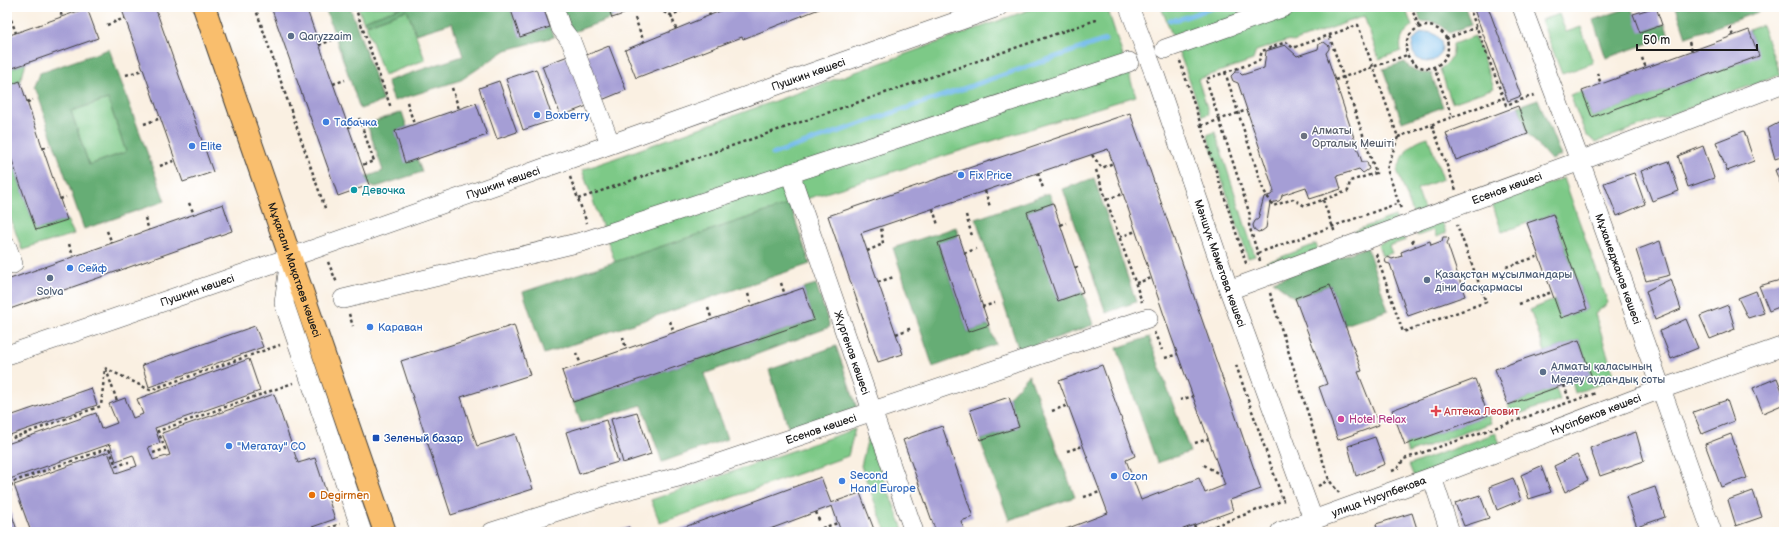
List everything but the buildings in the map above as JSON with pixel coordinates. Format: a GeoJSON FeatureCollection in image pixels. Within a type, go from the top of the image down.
{"type":"FeatureCollection","features":[{"type":"Feature","properties":{"kind":"main road","name":"Мұқағали Мақатаев көшесі"},"geometry":{"type":"LineString","coordinates":[[204,7],[385,532]]}},
{"type":"Feature","properties":{"kind":"street"},"geometry":{"type":"LineString","coordinates":[[554,7],[561,28],[571,41],[610,144]]}},
{"type":"Feature","properties":{"kind":"street","name":"Пушкин көшесі"},"geometry":{"type":"LineString","coordinates":[[7,355],[290,258],[998,7]]}},
{"type":"Feature","properties":{"kind":"street","name":"Мәншүк Мәметова көшесі"},"geometry":{"type":"LineString","coordinates":[[1129,7],[1155,75],[1229,290],[1312,519]]}},
{"type":"Feature","properties":{"kind":"street"},"geometry":{"type":"LineString","coordinates":[[1170,47],[1284,7]]}},
{"type":"Feature","properties":{"kind":"street","name":"Мұхамеджанов көшесі"},"geometry":{"type":"LineString","coordinates":[[1522,7],[1580,161],[1712,532]]}},
{"type":"Feature","properties":{"kind":"street"},"geometry":{"type":"LineString","coordinates":[[343,299],[593,238],[1129,62]]}},
{"type":"Feature","properties":{"kind":"street","name":"Есенов көшесі"},"geometry":{"type":"LineString","coordinates":[[1229,290],[1580,161],[1784,83]]}},
{"type":"Feature","properties":{"kind":"street","name":"Жүргенов көшесі"},"geometry":{"type":"LineString","coordinates":[[790,173],[914,532]]}},
{"type":"Feature","properties":{"kind":"street"},"geometry":{"type":"LineString","coordinates":[[290,258],[284,303],[362,532]]}},
{"type":"Feature","properties":{"kind":"street","name":"Есенов көшесі"},"geometry":{"type":"LineString","coordinates":[[502,530],[611,494],[678,477],[1148,318]]}},
{"type":"Feature","properties":{"kind":"street","name":"Нүсіпбеков көшесі"},"geometry":{"type":"LineString","coordinates":[[1432,477],[1661,389],[1784,346]]}},
{"type":"Feature","properties":{"kind":"street"},"geometry":{"type":"LineString","coordinates":[[1432,477],[1450,532]]}},
{"type":"Feature","properties":{"kind":"street","name":"улица Нусупбекова"},"geometry":{"type":"LineString","coordinates":[[1280,532],[1312,519],[1432,477]]}},
{"type":"Feature","properties":{"kind":"path"},"geometry":{"type":"LineString","coordinates":[[59,7],[62,17]]}},
{"type":"Feature","properties":{"kind":"path"},"geometry":{"type":"LineString","coordinates":[[255,7],[326,211]]}},
{"type":"Feature","properties":{"kind":"path"},"geometry":{"type":"LineString","coordinates":[[355,7],[391,108]]}},
{"type":"Feature","properties":{"kind":"path"},"geometry":{"type":"LineString","coordinates":[[707,7],[710,16]]}},
{"type":"Feature","properties":{"kind":"path"},"geometry":{"type":"LineString","coordinates":[[1411,7],[1419,27]]}},
{"type":"Feature","properties":{"kind":"path"},"geometry":{"type":"LineString","coordinates":[[1469,7],[1506,106],[1540,93]]}},
{"type":"Feature","properties":{"kind":"path"},"geometry":{"type":"LineString","coordinates":[[658,10],[671,15],[689,8]]}},
{"type":"Feature","properties":{"kind":"path"},"geometry":{"type":"LineString","coordinates":[[10,14],[16,33]]}},
{"type":"Feature","properties":{"kind":"path"},"geometry":{"type":"LineString","coordinates":[[671,15],[676,29]]}},
{"type":"Feature","properties":{"kind":"path"},"geometry":{"type":"LineString","coordinates":[[107,25],[125,18]]}},
{"type":"Feature","properties":{"kind":"path"},"geometry":{"type":"LineString","coordinates":[[635,18],[644,42]]}},
{"type":"Feature","properties":{"kind":"path"},"geometry":{"type":"LineString","coordinates":[[578,198],[1099,18]]}},
{"type":"Feature","properties":{"kind":"path"},"geometry":{"type":"LineString","coordinates":[[1339,493],[1329,480],[1265,278],[1249,225],[1250,215],[1206,78],[1259,61],[1262,51],[1286,42],[1293,48],[1358,25],[1398,137],[1387,169],[1415,246]]}},
{"type":"Feature","properties":{"kind":"path"},"geometry":{"type":"LineString","coordinates":[[1430,26],[1437,28],[1446,39],[1447,52],[1440,64],[1434,67],[1421,68],[1415,65],[1407,55],[1405,47],[1406,40],[1410,33],[1419,27],[1430,26]]}},
{"type":"Feature","properties":{"kind":"path"},"geometry":{"type":"LineString","coordinates":[[1730,27],[1733,36]]}},
{"type":"Feature","properties":{"kind":"path"},"geometry":{"type":"LineString","coordinates":[[1446,39],[1477,28]]}},
{"type":"Feature","properties":{"kind":"path"},"geometry":{"type":"LineString","coordinates":[[1225,72],[1263,190],[1273,206],[1293,199],[1305,206],[1324,200],[1348,191],[1350,181],[1376,173],[1329,35]]}},
{"type":"Feature","properties":{"kind":"path"},"geometry":{"type":"LineString","coordinates":[[319,45],[332,40]]}},
{"type":"Feature","properties":{"kind":"path"},"geometry":{"type":"LineString","coordinates":[[1689,42],[1692,51]]}},
{"type":"Feature","properties":{"kind":"path"},"geometry":{"type":"LineString","coordinates":[[1170,47],[1201,126],[1246,263],[1265,278]]}},
{"type":"Feature","properties":{"kind":"path"},"geometry":{"type":"LineString","coordinates":[[1334,80],[1407,55]]}},
{"type":"Feature","properties":{"kind":"path"},"geometry":{"type":"LineString","coordinates":[[1642,58],[1646,68]]}},
{"type":"Feature","properties":{"kind":"path"},"geometry":{"type":"LineString","coordinates":[[1434,67],[1452,117]]}},
{"type":"Feature","properties":{"kind":"path"},"geometry":{"type":"LineString","coordinates":[[126,75],[143,70]]}},
{"type":"Feature","properties":{"kind":"path"},"geometry":{"type":"LineString","coordinates":[[1597,73],[1601,84]]}},
{"type":"Feature","properties":{"kind":"path"},"geometry":{"type":"LineString","coordinates":[[333,84],[345,80]]}},
{"type":"Feature","properties":{"kind":"path"},"geometry":{"type":"LineString","coordinates":[[452,88],[459,109]]}},
{"type":"Feature","properties":{"kind":"path"},"geometry":{"type":"LineString","coordinates":[[1398,137],[1503,98]]}},
{"type":"Feature","properties":{"kind":"path"},"geometry":{"type":"LineString","coordinates":[[27,102],[32,100]]}},
{"type":"Feature","properties":{"kind":"path"},"geometry":{"type":"LineString","coordinates":[[407,102],[414,124]]}},
{"type":"Feature","properties":{"kind":"path"},"geometry":{"type":"LineString","coordinates":[[1201,126],[1247,110]]}},
{"type":"Feature","properties":{"kind":"path"},"geometry":{"type":"LineString","coordinates":[[144,124],[161,118]]}},
{"type":"Feature","properties":{"kind":"path"},"geometry":{"type":"LineString","coordinates":[[359,118],[374,161],[362,165]]}},
{"type":"Feature","properties":{"kind":"path"},"geometry":{"type":"LineString","coordinates":[[348,127],[360,123]]}},
{"type":"Feature","properties":{"kind":"path"},"geometry":{"type":"LineString","coordinates":[[1370,239],[1403,332],[1486,302],[1456,207],[1454,185],[1432,125]]}},
{"type":"Feature","properties":{"kind":"path"},"geometry":{"type":"LineString","coordinates":[[43,148],[48,146]]}},
{"type":"Feature","properties":{"kind":"path"},"geometry":{"type":"LineString","coordinates":[[1092,154],[1102,168],[1113,164]]}},
{"type":"Feature","properties":{"kind":"path"},"geometry":{"type":"LineString","coordinates":[[160,166],[176,160]]}},
{"type":"Feature","properties":{"kind":"path"},"geometry":{"type":"LineString","coordinates":[[564,160],[593,238]]}},
{"type":"Feature","properties":{"kind":"path"},"geometry":{"type":"LineString","coordinates":[[1096,170],[1148,318],[1162,350]]}},
{"type":"Feature","properties":{"kind":"path"},"geometry":{"type":"LineString","coordinates":[[1038,173],[1043,188]]}},
{"type":"Feature","properties":{"kind":"path"},"geometry":{"type":"LineString","coordinates":[[1454,185],[1456,207]]}},
{"type":"Feature","properties":{"kind":"path"},"geometry":{"type":"LineString","coordinates":[[985,191],[990,207]]}},
{"type":"Feature","properties":{"kind":"path"},"geometry":{"type":"LineString","coordinates":[[1107,199],[1123,194]]}},
{"type":"Feature","properties":{"kind":"path"},"geometry":{"type":"LineString","coordinates":[[1326,194],[1327,198]]}},
{"type":"Feature","properties":{"kind":"path"},"geometry":{"type":"LineString","coordinates":[[60,199],[66,197]]}},
{"type":"Feature","properties":{"kind":"path"},"geometry":{"type":"LineString","coordinates":[[1324,200],[1341,250]]}},
{"type":"Feature","properties":{"kind":"path"},"geometry":{"type":"LineString","coordinates":[[189,203],[194,214]]}},
{"type":"Feature","properties":{"kind":"path"},"geometry":{"type":"LineString","coordinates":[[1258,252],[1399,203]]}},
{"type":"Feature","properties":{"kind":"path"},"geometry":{"type":"LineString","coordinates":[[933,209],[938,225]]}},
{"type":"Feature","properties":{"kind":"path"},"geometry":{"type":"LineString","coordinates":[[966,215],[972,236]]}},
{"type":"Feature","properties":{"kind":"path"},"geometry":{"type":"LineString","coordinates":[[145,218],[149,230]]}},
{"type":"Feature","properties":{"kind":"path"},"geometry":{"type":"LineString","coordinates":[[1060,225],[1066,223]]}},
{"type":"Feature","properties":{"kind":"path"},"geometry":{"type":"LineString","coordinates":[[867,251],[882,244],[881,226]]}},
{"type":"Feature","properties":{"kind":"path"},"geometry":{"type":"LineString","coordinates":[[107,231],[112,243]]}},
{"type":"Feature","properties":{"kind":"path"},"geometry":{"type":"LineString","coordinates":[[1120,237],[1136,231]]}},
{"type":"Feature","properties":{"kind":"path"},"geometry":{"type":"LineString","coordinates":[[69,244],[73,256]]}},
{"type":"Feature","properties":{"kind":"path"},"geometry":{"type":"LineString","coordinates":[[964,253],[976,249]]}},
{"type":"Feature","properties":{"kind":"path"},"geometry":{"type":"LineString","coordinates":[[1506,267],[1539,256]]}},
{"type":"Feature","properties":{"kind":"path"},"geometry":{"type":"LineString","coordinates":[[1075,268],[1080,266]]}},
{"type":"Feature","properties":{"kind":"path"},"geometry":{"type":"LineString","coordinates":[[878,282],[894,277]]}},
{"type":"Feature","properties":{"kind":"path"},"geometry":{"type":"LineString","coordinates":[[1136,283],[1152,278]]}},
{"type":"Feature","properties":{"kind":"path"},"geometry":{"type":"LineString","coordinates":[[781,283],[785,295]]}},
{"type":"Feature","properties":{"kind":"path"},"geometry":{"type":"LineString","coordinates":[[1519,304],[1552,292]]}},
{"type":"Feature","properties":{"kind":"path"},"geometry":{"type":"LineString","coordinates":[[748,294],[752,306]]}},
{"type":"Feature","properties":{"kind":"path"},"geometry":{"type":"LineString","coordinates":[[982,307],[995,303]]}},
{"type":"Feature","properties":{"kind":"path"},"geometry":{"type":"LineString","coordinates":[[708,308],[712,320]]}},
{"type":"Feature","properties":{"kind":"path"},"geometry":{"type":"LineString","coordinates":[[670,321],[674,333]]}},
{"type":"Feature","properties":{"kind":"path"},"geometry":{"type":"LineString","coordinates":[[896,334],[912,328]]}},
{"type":"Feature","properties":{"kind":"path"},"geometry":{"type":"LineString","coordinates":[[623,337],[626,349]]}},
{"type":"Feature","properties":{"kind":"path"},"geometry":{"type":"LineString","coordinates":[[106,368],[150,390],[281,345]]}},
{"type":"Feature","properties":{"kind":"path"},"geometry":{"type":"LineString","coordinates":[[576,353],[581,364]]}},
{"type":"Feature","properties":{"kind":"path"},"geometry":{"type":"LineString","coordinates":[[1165,358],[1178,354]]}},
{"type":"Feature","properties":{"kind":"path"},"geometry":{"type":"LineString","coordinates":[[106,368],[117,401]]}},
{"type":"Feature","properties":{"kind":"path"},"geometry":{"type":"LineString","coordinates":[[7,440],[101,406],[106,368]]}},
{"type":"Feature","properties":{"kind":"path"},"geometry":{"type":"LineString","coordinates":[[153,453],[165,449],[158,431],[294,383]]}},
{"type":"Feature","properties":{"kind":"path"},"geometry":{"type":"LineString","coordinates":[[1564,385],[1570,402]]}},
{"type":"Feature","properties":{"kind":"path"},"geometry":{"type":"LineString","coordinates":[[1390,472],[1397,469],[1404,459],[1598,393]]}},
{"type":"Feature","properties":{"kind":"path"},"geometry":{"type":"LineString","coordinates":[[1180,400],[1193,396]]}},
{"type":"Feature","properties":{"kind":"path"},"geometry":{"type":"LineString","coordinates":[[1052,410],[1068,405]]}},
{"type":"Feature","properties":{"kind":"path"},"geometry":{"type":"LineString","coordinates":[[1196,443],[1208,439]]}},
{"type":"Feature","properties":{"kind":"path"},"geometry":{"type":"LineString","coordinates":[[1067,451],[1083,446]]}},
{"type":"Feature","properties":{"kind":"path"},"geometry":{"type":"LineString","coordinates":[[9,498],[12,482],[109,448],[116,466],[128,462]]}},
{"type":"Feature","properties":{"kind":"path"},"geometry":{"type":"LineString","coordinates":[[1204,465],[1221,475]]}},
{"type":"Feature","properties":{"kind":"path"},"geometry":{"type":"LineString","coordinates":[[1194,525],[1197,532],[1303,493],[1329,480]]}},
{"type":"Feature","properties":{"kind":"path"},"geometry":{"type":"LineString","coordinates":[[1084,497],[1100,492]]}},
{"type":"Feature","properties":{"kind":"path"},"geometry":{"type":"LineString","coordinates":[[816,512],[820,523]]}},
{"type":"Feature","properties":{"kind":"path"},"geometry":{"type":"LineString","coordinates":[[822,528],[838,523]]}},
{"type":"Feature","properties":{"kind":"path"},"geometry":{"type":"LineString","coordinates":[[317,532],[326,531],[340,524]]}},
{"type":"Feature","properties":{"kind":"path"},"geometry":{"type":"LineString","coordinates":[[773,528],[774,532]]}},
{"type":"Feature","properties":{"kind":"green space"},"geometry":{"type":"Polygon","coordinates":[[[325,7],[350,7],[383,101],[360,109],[325,7]]]}},
{"type":"Feature","properties":{"kind":"green space"},"geometry":{"type":"Polygon","coordinates":[[[358,7],[402,7],[363,21],[358,7]]]}},
{"type":"Feature","properties":{"kind":"green space"},"geometry":{"type":"Polygon","coordinates":[[[402,7],[510,7],[520,37],[550,27],[554,37],[506,50],[461,80],[394,101],[387,81],[463,56],[452,23],[416,34],[407,10],[366,25],[363,21],[402,7]]]}},
{"type":"Feature","properties":{"kind":"green space"},"geometry":{"type":"Polygon","coordinates":[[[559,7],[608,7],[612,18],[573,32],[559,7]]]}},
{"type":"Feature","properties":{"kind":"green space"},"geometry":{"type":"Polygon","coordinates":[[[1037,7],[1107,7],[1136,96],[790,204],[615,262],[582,170],[1037,7]]]}},
{"type":"Feature","properties":{"kind":"green space"},"geometry":{"type":"Polygon","coordinates":[[[1161,7],[1405,7],[1412,26],[1402,37],[1401,51],[1379,59],[1364,16],[1293,42],[1289,40],[1256,51],[1253,60],[1198,79],[1209,114],[1202,116],[1161,7]]]}},
{"type":"Feature","properties":{"kind":"green space"},"geometry":{"type":"Polygon","coordinates":[[[1416,7],[1465,7],[1471,25],[1449,33],[1436,23],[1421,22],[1416,7]]]}},
{"type":"Feature","properties":{"kind":"green space"},"geometry":{"type":"Polygon","coordinates":[[[1631,7],[1640,32],[1665,24],[1669,36],[1606,58],[1593,20],[1631,7]]]}},
{"type":"Feature","properties":{"kind":"green space"},"geometry":{"type":"Polygon","coordinates":[[[1676,7],[1760,7],[1761,11],[1686,37],[1676,7]]]}},
{"type":"Feature","properties":{"kind":"green space"},"geometry":{"type":"Polygon","coordinates":[[[407,10],[425,60],[384,75],[366,25],[407,10]]]}},
{"type":"Feature","properties":{"kind":"green space"},"geometry":{"type":"Polygon","coordinates":[[[1559,14],[1566,32],[1581,27],[1593,63],[1562,74],[1541,20],[1559,14]]]}},
{"type":"Feature","properties":{"kind":"green space"},"geometry":{"type":"Polygon","coordinates":[[[1762,25],[1780,75],[1596,142],[1586,135],[1570,95],[1582,91],[1592,117],[1758,56],[1749,30],[1762,25]]]}},
{"type":"Feature","properties":{"kind":"green space"},"geometry":{"type":"Polygon","coordinates":[[[1475,36],[1494,88],[1452,103],[1440,69],[1451,58],[1453,44],[1475,36]]]}},
{"type":"Feature","properties":{"kind":"green space"},"geometry":{"type":"Polygon","coordinates":[[[109,49],[165,201],[84,229],[34,87],[40,73],[109,49]],[[108,99],[71,111],[89,165],[126,152],[108,99]]]}},
{"type":"Feature","properties":{"kind":"green space"},"geometry":{"type":"Polygon","coordinates":[[[1405,62],[1416,72],[1431,73],[1443,107],[1402,122],[1383,69],[1405,62]]]}},
{"type":"Feature","properties":{"kind":"green space"},"geometry":{"type":"Polygon","coordinates":[[[26,63],[20,81],[7,86],[7,70],[26,63]]]}},
{"type":"Feature","properties":{"kind":"green space"},"geometry":{"type":"Polygon","coordinates":[[[108,99],[126,152],[89,165],[71,111],[108,99]]]}},
{"type":"Feature","properties":{"kind":"green space"},"geometry":{"type":"Polygon","coordinates":[[[1538,99],[1561,156],[1551,160],[1528,134],[1518,106],[1538,99]]]}},
{"type":"Feature","properties":{"kind":"green space"},"geometry":{"type":"Polygon","coordinates":[[[402,112],[407,127],[395,131],[405,162],[417,159],[422,172],[376,187],[369,185],[366,177],[383,171],[367,124],[402,112]]]}},
{"type":"Feature","properties":{"kind":"green space"},"geometry":{"type":"Polygon","coordinates":[[[1215,132],[1255,256],[1248,258],[1207,135],[1215,132]]]}},
{"type":"Feature","properties":{"kind":"green space"},"geometry":{"type":"Polygon","coordinates":[[[1428,137],[1443,179],[1417,189],[1425,212],[1414,216],[1397,170],[1405,153],[1411,145],[1428,137]]]}},
{"type":"Feature","properties":{"kind":"green space"},"geometry":{"type":"Polygon","coordinates":[[[7,146],[36,230],[67,220],[74,234],[22,250],[7,208],[7,146]]]}},
{"type":"Feature","properties":{"kind":"green space"},"geometry":{"type":"Polygon","coordinates":[[[1094,178],[1136,302],[1106,313],[1063,189],[1094,178]]]}},
{"type":"Feature","properties":{"kind":"green space"},"geometry":{"type":"Polygon","coordinates":[[[1564,178],[1608,303],[1595,314],[1615,379],[1575,393],[1572,382],[1591,375],[1579,340],[1545,352],[1530,310],[1554,300],[1561,318],[1587,309],[1553,214],[1502,232],[1492,203],[1564,178]]]}},
{"type":"Feature","properties":{"kind":"green space"},"geometry":{"type":"Polygon","coordinates":[[[1049,193],[1053,203],[1027,212],[1058,301],[1083,292],[1093,325],[1019,351],[976,219],[1049,193]]]}},
{"type":"Feature","properties":{"kind":"green space"},"geometry":{"type":"Polygon","coordinates":[[[790,204],[810,264],[544,354],[523,292],[790,204]]]}},
{"type":"Feature","properties":{"kind":"green space"},"geometry":{"type":"Polygon","coordinates":[[[1395,216],[1397,222],[1356,237],[1354,231],[1395,216]]]}},
{"type":"Feature","properties":{"kind":"green space"},"geometry":{"type":"Polygon","coordinates":[[[1442,221],[1446,233],[1437,237],[1434,230],[1417,236],[1418,229],[1442,221]]]}},
{"type":"Feature","properties":{"kind":"green space"},"geometry":{"type":"Polygon","coordinates":[[[956,227],[959,236],[938,244],[968,332],[989,325],[996,344],[933,367],[893,248],[956,227]]]}},
{"type":"Feature","properties":{"kind":"green space"},"geometry":{"type":"Polygon","coordinates":[[[1401,236],[1406,240],[1389,246],[1392,253],[1382,256],[1378,244],[1401,236]]]}},
{"type":"Feature","properties":{"kind":"green space"},"geometry":{"type":"Polygon","coordinates":[[[1316,244],[1318,250],[1267,269],[1265,263],[1316,244]]]}},
{"type":"Feature","properties":{"kind":"green space"},"geometry":{"type":"Polygon","coordinates":[[[1367,247],[1388,310],[1345,325],[1330,285],[1295,298],[1273,281],[1367,247]]]}},
{"type":"Feature","properties":{"kind":"green space"},"geometry":{"type":"Polygon","coordinates":[[[816,284],[830,327],[704,374],[727,439],[662,462],[642,405],[581,423],[573,402],[814,320],[803,288],[816,284]]]}},
{"type":"Feature","properties":{"kind":"green space"},"geometry":{"type":"Polygon","coordinates":[[[1149,337],[1190,452],[1157,463],[1117,348],[1149,337]]]}},
{"type":"Feature","properties":{"kind":"green space"},"geometry":{"type":"Polygon","coordinates":[[[836,346],[857,408],[790,432],[769,370],[836,346]]]}},
{"type":"Feature","properties":{"kind":"green space"},"geometry":{"type":"Polygon","coordinates":[[[1029,375],[1075,497],[1009,520],[980,440],[1019,427],[1009,397],[1029,375]]]}},
{"type":"Feature","properties":{"kind":"green space"},"geometry":{"type":"Polygon","coordinates":[[[1556,388],[1560,400],[1513,416],[1508,405],[1556,388]]]}},
{"type":"Feature","properties":{"kind":"green space"},"geometry":{"type":"Polygon","coordinates":[[[1488,415],[1491,423],[1408,453],[1405,445],[1488,415]]]}},
{"type":"Feature","properties":{"kind":"green space"},"geometry":{"type":"Polygon","coordinates":[[[855,429],[848,456],[660,523],[651,500],[855,429]]]}},
{"type":"Feature","properties":{"kind":"green space"},"geometry":{"type":"Polygon","coordinates":[[[1496,433],[1500,444],[1414,477],[1409,465],[1496,433]]]}},
{"type":"Feature","properties":{"kind":"green space"},"geometry":{"type":"Polygon","coordinates":[[[868,437],[904,532],[886,532],[861,466],[868,437]]]}},
{"type":"Feature","properties":{"kind":"water"},"geometry":{"type":"Polygon","coordinates":[[[1427,32],[1433,33],[1441,41],[1441,53],[1433,61],[1427,62],[1421,61],[1413,53],[1412,47],[1413,41],[1421,33],[1427,32]]]}},
{"type":"Feature","properties":{"kind":"waterway"},"geometry":{"type":"LineString","coordinates":[[1170,20],[1180,19],[1215,7]]}},
{"type":"Feature","properties":{"kind":"waterway"},"geometry":{"type":"LineString","coordinates":[[773,154],[1105,40]]}},
{"type":"Feature","properties":{"kind":"place","name":"Qaryzzaim"},"geometry":{"type":"Point","coordinates":[291,36]}},
{"type":"Feature","properties":{"kind":"place","name":"Boxberry"},"geometry":{"type":"Point","coordinates":[537,115]}},
{"type":"Feature","properties":{"kind":"place","name":"Табачка"},"geometry":{"type":"Point","coordinates":[326,122]}},
{"type":"Feature","properties":{"kind":"place","name":"Алматы Орталық Мешіті"},"geometry":{"type":"Point","coordinates":[1304,136]}},
{"type":"Feature","properties":{"kind":"place","name":"Elite"},"geometry":{"type":"Point","coordinates":[192,146]}},
{"type":"Feature","properties":{"kind":"place","name":"Fix Price"},"geometry":{"type":"Point","coordinates":[961,175]}},
{"type":"Feature","properties":{"kind":"place","name":"Девочка"},"geometry":{"type":"Point","coordinates":[354,190]}},
{"type":"Feature","properties":{"kind":"place","name":"Сейф"},"geometry":{"type":"Point","coordinates":[70,268]}},
{"type":"Feature","properties":{"kind":"place","name":"Solva"},"geometry":{"type":"Point","coordinates":[50,278]}},
{"type":"Feature","properties":{"kind":"place","name":"Қазақстан мұсылмандары діни басқармасы"},"geometry":{"type":"Point","coordinates":[1427,280]}},
{"type":"Feature","properties":{"kind":"place","name":"Караван"},"geometry":{"type":"Point","coordinates":[370,327]}},
{"type":"Feature","properties":{"kind":"place","name":"Алматы қаласының Медеу аудандық соты"},"geometry":{"type":"Point","coordinates":[1543,372]}},
{"type":"Feature","properties":{"kind":"place","name":"Аптека Леовит"},"geometry":{"type":"Point","coordinates":[1436,411]}},
{"type":"Feature","properties":{"kind":"place","name":"Hotel Relax"},"geometry":{"type":"Point","coordinates":[1341,419]}},
{"type":"Feature","properties":{"kind":"place","name":"Зеленый базар"},"geometry":{"type":"Point","coordinates":[376,438]}},
{"type":"Feature","properties":{"kind":"place","name":"\"Мегатау\" СО"},"geometry":{"type":"Point","coordinates":[229,446]}},
{"type":"Feature","properties":{"kind":"place","name":"Ozon"},"geometry":{"type":"Point","coordinates":[1114,476]}},
{"type":"Feature","properties":{"kind":"place","name":"Second Hand Europe"},"geometry":{"type":"Point","coordinates":[842,481]}},
{"type":"Feature","properties":{"kind":"place","name":"Degirmen"},"geometry":{"type":"Point","coordinates":[312,495]}}]}
